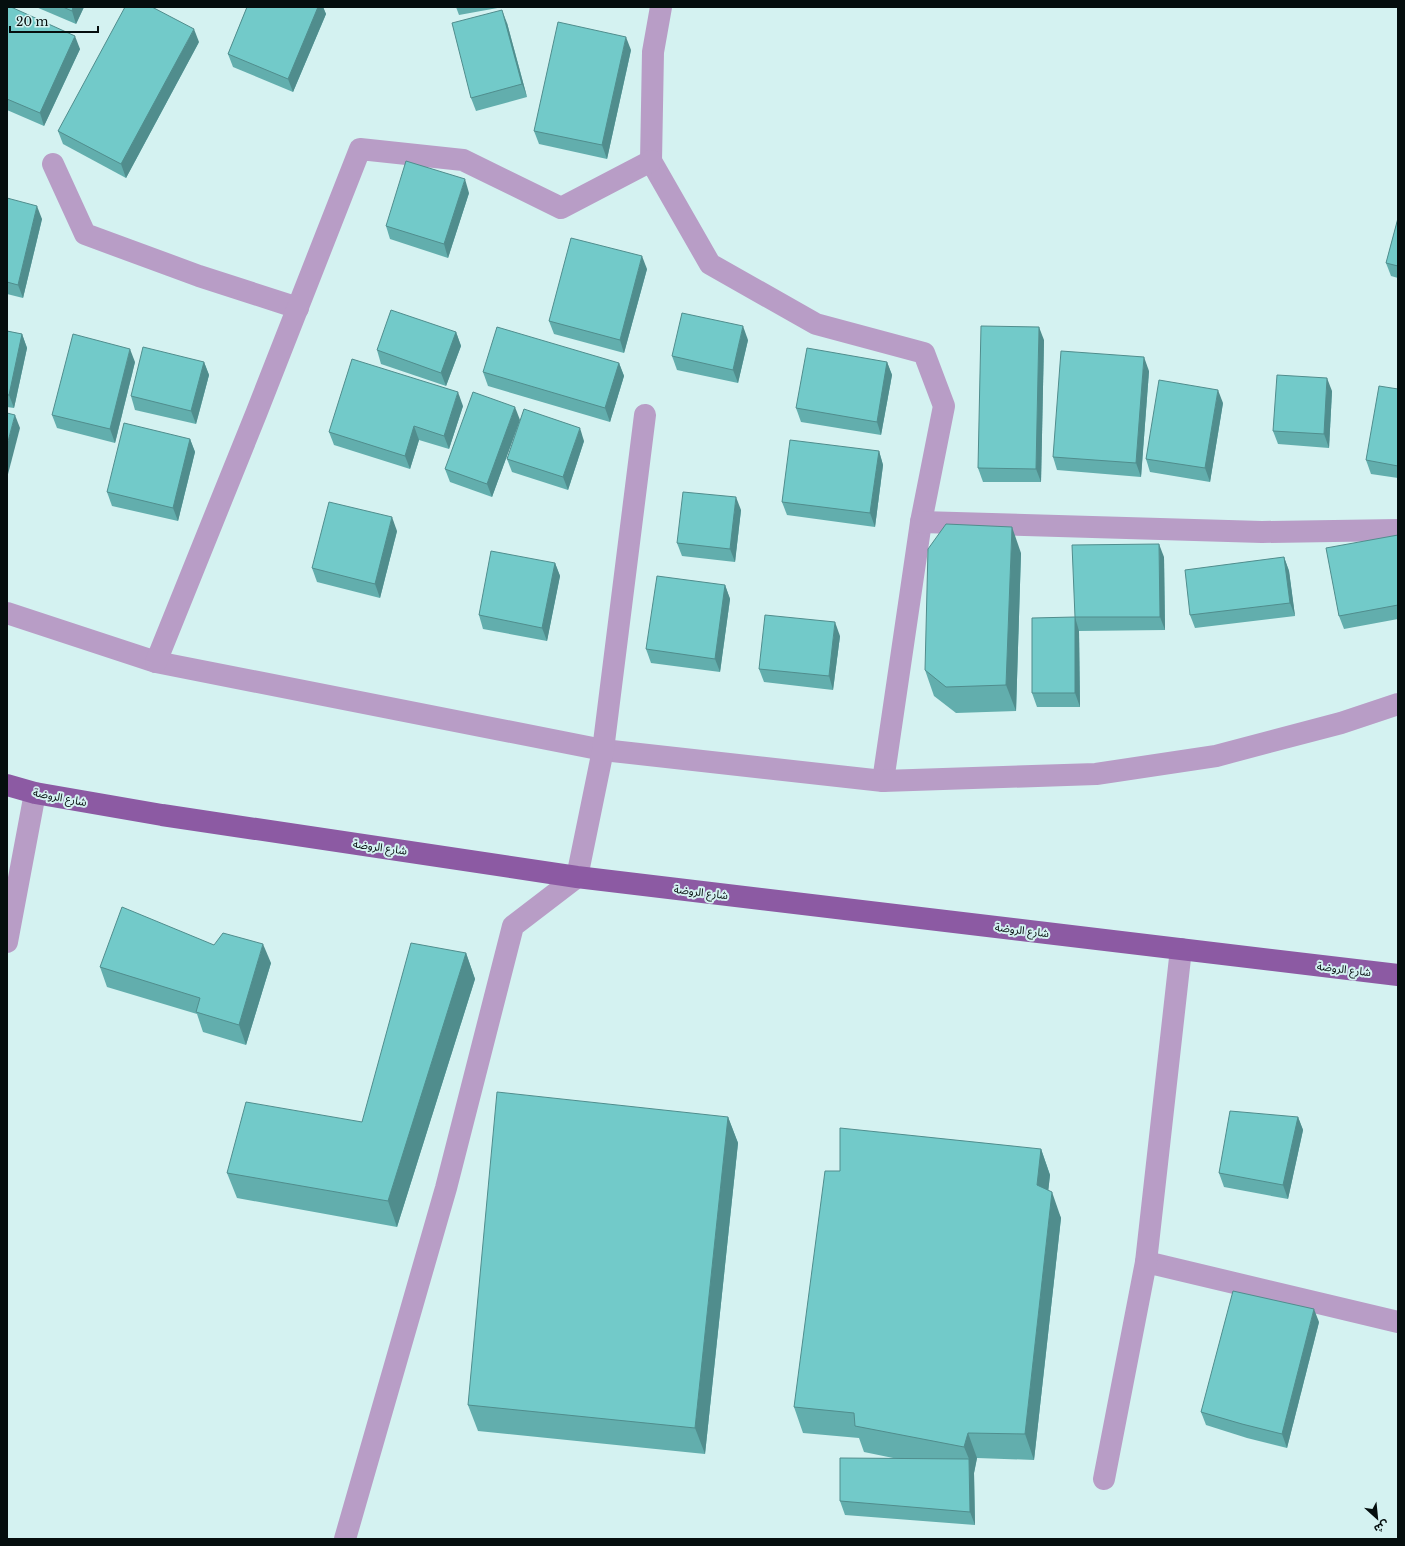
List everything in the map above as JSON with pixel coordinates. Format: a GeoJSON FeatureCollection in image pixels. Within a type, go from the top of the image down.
{"type":"FeatureCollection","features":[{"type":"Feature","properties":{"kind":"main road","name":"شارع الروضة"},"geometry":{"type":"LineString","coordinates":[[7,785],[35,793],[162,815],[577,877],[1398,975]]}},
{"type":"Feature","properties":{"kind":"street"},"geometry":{"type":"LineString","coordinates":[[662,7],[653,52],[651,161],[710,264],[816,324],[924,353],[944,406],[921,522],[883,781]]}},
{"type":"Feature","properties":{"kind":"street"},"geometry":{"type":"LineString","coordinates":[[156,662],[360,149],[463,160],[561,208],[651,161]]}},
{"type":"Feature","properties":{"kind":"street"},"geometry":{"type":"LineString","coordinates":[[53,164],[85,234],[199,276],[298,308]]}},
{"type":"Feature","properties":{"kind":"street"},"geometry":{"type":"LineString","coordinates":[[345,1539],[446,1188],[513,926],[577,877],[603,750],[645,415]]}},
{"type":"Feature","properties":{"kind":"street"},"geometry":{"type":"LineString","coordinates":[[921,522],[1262,532],[1398,530]]}},
{"type":"Feature","properties":{"kind":"street"},"geometry":{"type":"LineString","coordinates":[[7,613],[156,662],[603,750],[883,781],[1096,774],[1216,756],[1341,723],[1398,704]]}},
{"type":"Feature","properties":{"kind":"street"},"geometry":{"type":"LineString","coordinates":[[7,942],[35,793]]}},
{"type":"Feature","properties":{"kind":"street"},"geometry":{"type":"LineString","coordinates":[[1104,1479],[1146,1262],[1181,949]]}},
{"type":"Feature","properties":{"kind":"street"},"geometry":{"type":"LineString","coordinates":[[1146,1262],[1398,1322]]}},
{"type":"Feature","properties":{"kind":"building"},"geometry":{"type":"Polygon","coordinates":[[[7,7],[11,7],[75,36],[40,113],[7,99],[7,7]]]}},
{"type":"Feature","properties":{"kind":"building"},"geometry":{"type":"Polygon","coordinates":[[[63,7],[73,7],[72,11],[63,7]]]}},
{"type":"Feature","properties":{"kind":"building"},"geometry":{"type":"Polygon","coordinates":[[[125,7],[152,7],[194,29],[121,164],[58,131],[125,7]]]}},
{"type":"Feature","properties":{"kind":"building"},"geometry":{"type":"Polygon","coordinates":[[[247,7],[318,7],[288,79],[228,54],[247,7]]]}},
{"type":"Feature","properties":{"kind":"building"},"geometry":{"type":"Polygon","coordinates":[[[502,10],[522,84],[471,98],[452,23],[502,10]]]}},
{"type":"Feature","properties":{"kind":"building"},"geometry":{"type":"Polygon","coordinates":[[[558,22],[626,37],[602,145],[534,131],[558,22]]]}},
{"type":"Feature","properties":{"kind":"building"},"geometry":{"type":"Polygon","coordinates":[[[406,161],[465,179],[444,244],[386,226],[406,161]]]}},
{"type":"Feature","properties":{"kind":"building"},"geometry":{"type":"Polygon","coordinates":[[[7,198],[37,206],[18,285],[7,282],[7,198]]]}},
{"type":"Feature","properties":{"kind":"building"},"geometry":{"type":"Polygon","coordinates":[[[1398,218],[1398,266],[1386,263],[1398,218]]]}},
{"type":"Feature","properties":{"kind":"building"},"geometry":{"type":"Polygon","coordinates":[[[571,238],[642,256],[620,340],[549,321],[571,238]]]}},
{"type":"Feature","properties":{"kind":"building"},"geometry":{"type":"Polygon","coordinates":[[[391,310],[456,332],[441,373],[377,350],[391,310]]]}},
{"type":"Feature","properties":{"kind":"building"},"geometry":{"type":"Polygon","coordinates":[[[682,313],[743,326],[733,370],[672,356],[682,313]]]}},
{"type":"Feature","properties":{"kind":"building"},"geometry":{"type":"Polygon","coordinates":[[[981,326],[1039,327],[1036,469],[978,468],[981,326]]]}},
{"type":"Feature","properties":{"kind":"building"},"geometry":{"type":"Polygon","coordinates":[[[497,327],[619,363],[605,408],[483,372],[497,327]]]}},
{"type":"Feature","properties":{"kind":"building"},"geometry":{"type":"Polygon","coordinates":[[[7,331],[22,334],[9,395],[7,395],[7,331]]]}},
{"type":"Feature","properties":{"kind":"building"},"geometry":{"type":"Polygon","coordinates":[[[73,334],[130,349],[110,429],[52,415],[73,334]]]}},
{"type":"Feature","properties":{"kind":"building"},"geometry":{"type":"Polygon","coordinates":[[[143,347],[204,362],[191,411],[131,396],[143,347]]]}},
{"type":"Feature","properties":{"kind":"building"},"geometry":{"type":"Polygon","coordinates":[[[807,348],[887,362],[877,422],[796,408],[807,348]]]}},
{"type":"Feature","properties":{"kind":"building"},"geometry":{"type":"Polygon","coordinates":[[[1061,351],[1144,357],[1136,463],[1053,457],[1061,351]]]}},
{"type":"Feature","properties":{"kind":"building"},"geometry":{"type":"Polygon","coordinates":[[[352,359],[458,392],[444,436],[414,426],[405,456],[329,432],[352,359]]]}},
{"type":"Feature","properties":{"kind":"building"},"geometry":{"type":"Polygon","coordinates":[[[1277,375],[1327,378],[1324,434],[1273,431],[1277,375]]]}},
{"type":"Feature","properties":{"kind":"building"},"geometry":{"type":"Polygon","coordinates":[[[1159,380],[1218,390],[1205,468],[1146,459],[1159,380]]]}},
{"type":"Feature","properties":{"kind":"building"},"geometry":{"type":"Polygon","coordinates":[[[1379,386],[1398,389],[1398,466],[1366,460],[1379,386]]]}},
{"type":"Feature","properties":{"kind":"building"},"geometry":{"type":"Polygon","coordinates":[[[473,392],[515,407],[487,484],[445,469],[473,392]]]}},
{"type":"Feature","properties":{"kind":"building"},"geometry":{"type":"Polygon","coordinates":[[[524,409],[580,428],[563,477],[507,459],[524,409]]]}},
{"type":"Feature","properties":{"kind":"building"},"geometry":{"type":"Polygon","coordinates":[[[7,413],[15,415],[7,445],[7,413]]]}},
{"type":"Feature","properties":{"kind":"building"},"geometry":{"type":"Polygon","coordinates":[[[124,423],[190,439],[173,508],[107,492],[124,423]]]}},
{"type":"Feature","properties":{"kind":"building"},"geometry":{"type":"Polygon","coordinates":[[[790,440],[879,451],[870,513],[782,502],[790,440]]]}},
{"type":"Feature","properties":{"kind":"building"},"geometry":{"type":"Polygon","coordinates":[[[683,492],[736,497],[730,549],[677,543],[683,492]]]}},
{"type":"Feature","properties":{"kind":"building"},"geometry":{"type":"Polygon","coordinates":[[[329,502],[392,517],[375,584],[312,568],[329,502]]]}},
{"type":"Feature","properties":{"kind":"building"},"geometry":{"type":"Polygon","coordinates":[[[946,524],[1012,527],[1006,685],[946,687],[925,670],[928,549],[946,524]]]}},
{"type":"Feature","properties":{"kind":"building"},"geometry":{"type":"Polygon","coordinates":[[[1398,535],[1398,605],[1339,616],[1326,548],[1398,535]]]}},
{"type":"Feature","properties":{"kind":"building"},"geometry":{"type":"Polygon","coordinates":[[[1159,544],[1160,617],[1075,617],[1072,545],[1159,544]]]}},
{"type":"Feature","properties":{"kind":"building"},"geometry":{"type":"Polygon","coordinates":[[[491,551],[555,563],[542,628],[479,615],[491,551]]]}},
{"type":"Feature","properties":{"kind":"building"},"geometry":{"type":"Polygon","coordinates":[[[1284,557],[1290,603],[1190,615],[1185,570],[1284,557]]]}},
{"type":"Feature","properties":{"kind":"building"},"geometry":{"type":"Polygon","coordinates":[[[657,576],[725,585],[715,659],[646,649],[657,576]]]}},
{"type":"Feature","properties":{"kind":"building"},"geometry":{"type":"Polygon","coordinates":[[[765,615],[835,622],[829,676],[759,669],[765,615]]]}},
{"type":"Feature","properties":{"kind":"building"},"geometry":{"type":"Polygon","coordinates":[[[1075,617],[1075,693],[1032,693],[1032,618],[1075,617]]]}},
{"type":"Feature","properties":{"kind":"building"},"geometry":{"type":"Polygon","coordinates":[[[122,907],[214,945],[223,933],[263,944],[239,1025],[196,1012],[200,998],[100,967],[122,907]]]}},
{"type":"Feature","properties":{"kind":"building"},"geometry":{"type":"Polygon","coordinates":[[[411,943],[466,953],[388,1201],[227,1173],[246,1102],[362,1122],[411,943]]]}},
{"type":"Feature","properties":{"kind":"building"},"geometry":{"type":"Polygon","coordinates":[[[497,1092],[728,1117],[695,1428],[468,1405],[497,1092]]]}},
{"type":"Feature","properties":{"kind":"building"},"geometry":{"type":"Polygon","coordinates":[[[1230,1111],[1298,1117],[1283,1185],[1219,1173],[1230,1111]]]}},
{"type":"Feature","properties":{"kind":"building"},"geometry":{"type":"Polygon","coordinates":[[[840,1128],[1041,1149],[1037,1185],[1052,1192],[1025,1434],[968,1433],[964,1447],[855,1426],[854,1413],[794,1407],[825,1171],[840,1171],[840,1128]]]}},
{"type":"Feature","properties":{"kind":"building"},"geometry":{"type":"Polygon","coordinates":[[[1233,1291],[1314,1309],[1282,1434],[1201,1412],[1233,1291]]]}},
{"type":"Feature","properties":{"kind":"building"},"geometry":{"type":"Polygon","coordinates":[[[840,1458],[969,1459],[970,1512],[840,1501],[840,1458]]]}}]}
